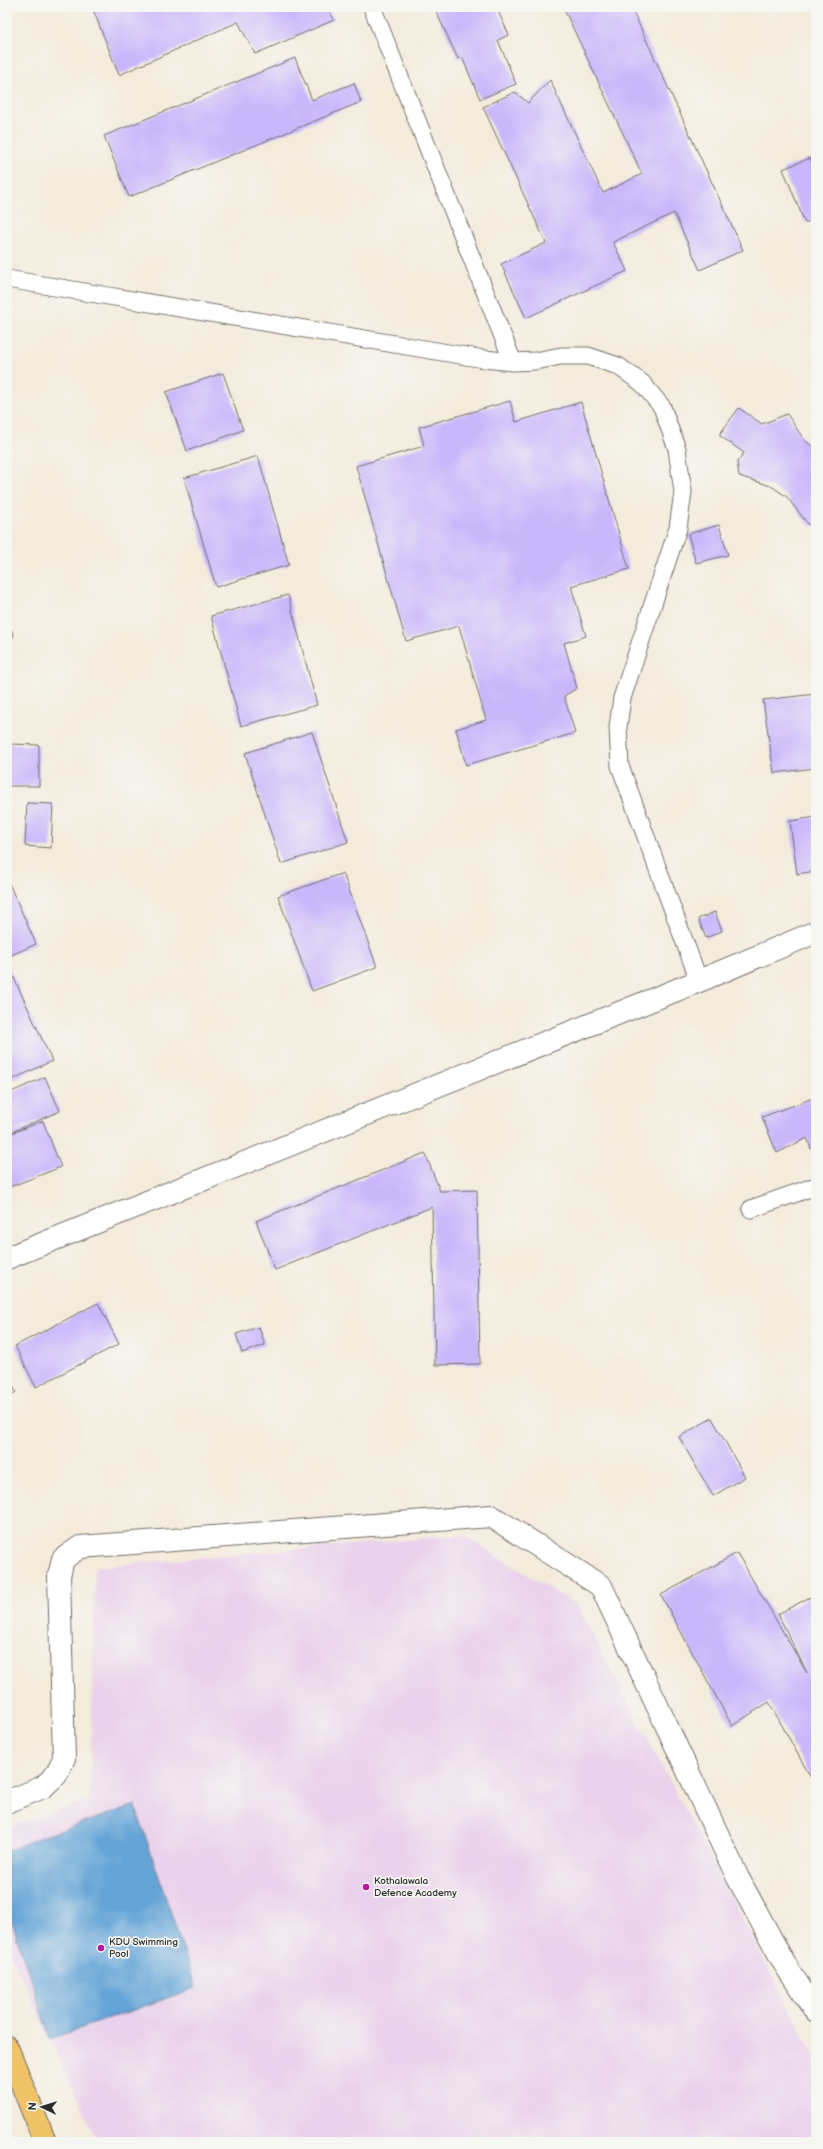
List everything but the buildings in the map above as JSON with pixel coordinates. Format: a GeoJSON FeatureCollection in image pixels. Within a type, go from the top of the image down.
{"type":"FeatureCollection","features":[{"type":"Feature","properties":{"kind":"main road"},"geometry":{"type":"LineString","coordinates":[[7,2047],[45,2142]]}},
{"type":"Feature","properties":{"kind":"street"},"geometry":{"type":"LineString","coordinates":[[7,1258],[700,981],[816,932]]}},
{"type":"Feature","properties":{"kind":"street"},"geometry":{"type":"LineString","coordinates":[[7,1802],[43,1787],[56,1775],[64,1758],[59,1576],[64,1559],[80,1547],[491,1516],[601,1586],[738,1878],[784,1963],[816,2012]]}},
{"type":"Feature","properties":{"kind":"lane"},"geometry":{"type":"LineString","coordinates":[[372,7],[513,362]]}},
{"type":"Feature","properties":{"kind":"lane"},"geometry":{"type":"LineString","coordinates":[[7,279],[513,362],[535,361],[562,356],[588,356],[618,366],[642,383],[662,407],[677,449],[683,492],[678,528],[622,698],[618,727],[620,766],[700,981]]}},
{"type":"Feature","properties":{"kind":"lane"},"geometry":{"type":"LineString","coordinates":[[751,1209],[816,1186]]}},
{"type":"Feature","properties":{"kind":"shaded area","name":"Kothalawala Defence Academy"},"geometry":{"type":"Polygon","coordinates":[[[462,1535],[577,1605],[816,2059],[816,2142],[98,2142],[7,1947],[7,1828],[90,1800],[95,1567],[462,1535]]]}},
{"type":"Feature","properties":{"kind":"water","name":"KDU Swimming Pool"},"geometry":{"type":"Polygon","coordinates":[[[135,1805],[196,1988],[50,2039],[7,1907],[7,1851],[33,1840],[135,1805]]]}},
{"type":"Feature","properties":{"kind":"place","name":"Kothalawala Defence Academy"},"geometry":{"type":"Point","coordinates":[366,1887]}},
{"type":"Feature","properties":{"kind":"place","name":"KDU Swimming Pool"},"geometry":{"type":"Point","coordinates":[101,1948]}}]}
